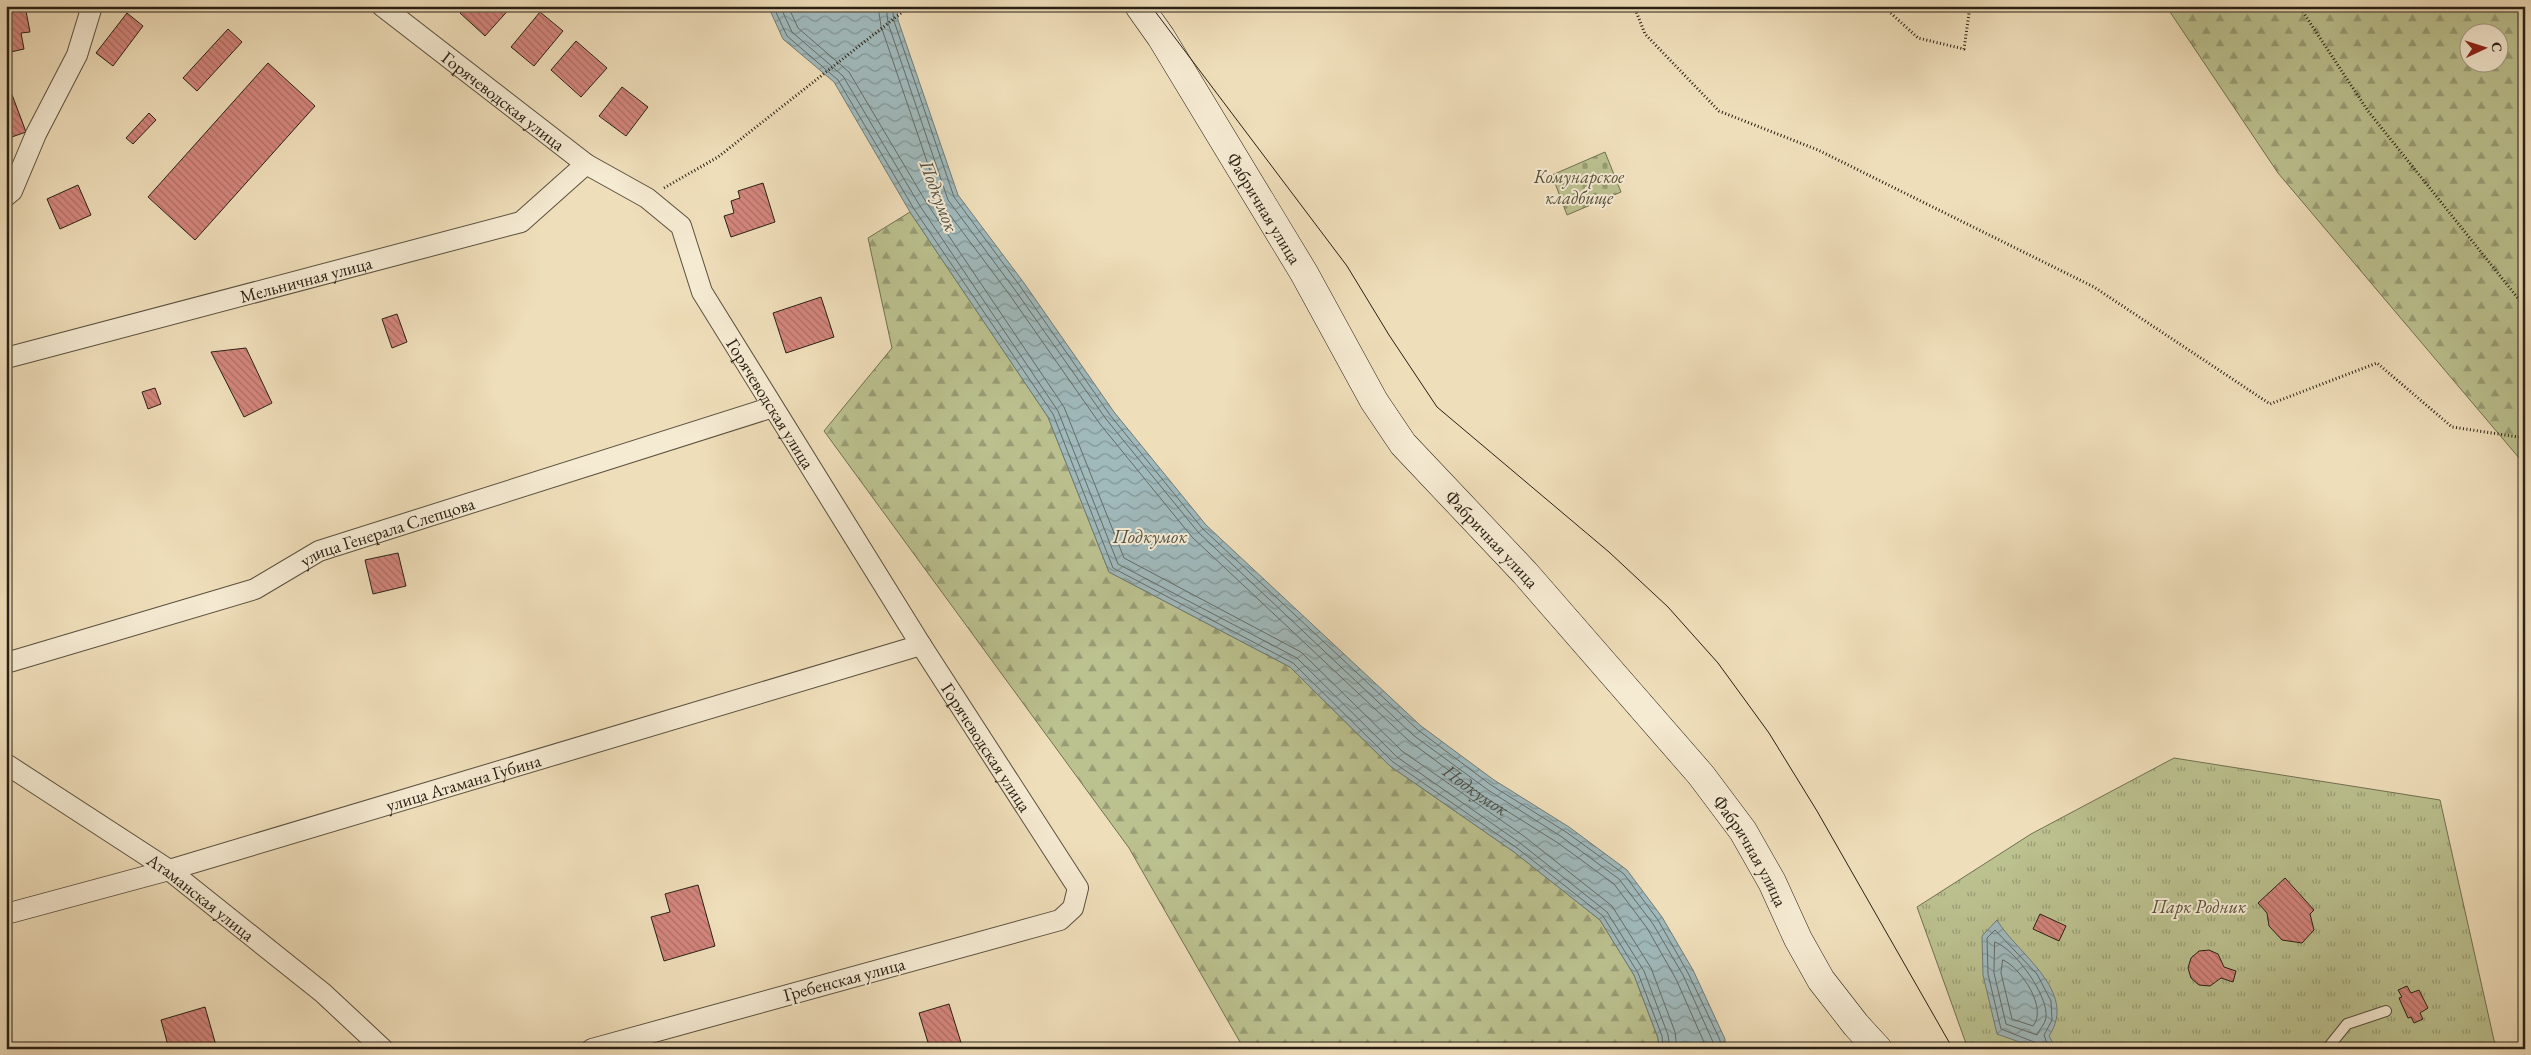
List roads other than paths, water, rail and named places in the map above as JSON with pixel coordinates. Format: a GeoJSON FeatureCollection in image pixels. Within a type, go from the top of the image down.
{"type":"FeatureCollection","features":[{"type":"Feature","properties":{"kind":"main road","name":"Фабричная улица"},"geometry":{"type":"LineString","coordinates":[[1139,6],[1161,37],[1304,273],[1374,401],[1403,444],[1525,573],[1701,775],[1743,831],[1772,882],[1798,940],[1821,980],[1856,1026],[1878,1049]]}},
{"type":"Feature","properties":{"kind":"street"},"geometry":{"type":"LineString","coordinates":[[6,196],[12,191],[36,134],[77,55],[92,6]]}},
{"type":"Feature","properties":{"kind":"street","name":"Горячеводская улица"},"geometry":{"type":"LineString","coordinates":[[382,6],[586,164],[647,198],[681,226],[702,292],[921,645],[1078,888]]}},
{"type":"Feature","properties":{"kind":"street","name":"Мельничная улица"},"geometry":{"type":"LineString","coordinates":[[6,358],[521,222],[586,164]]}},
{"type":"Feature","properties":{"kind":"street","name":"улица Генерала Слепцова"},"geometry":{"type":"LineString","coordinates":[[6,663],[255,589],[320,551],[773,408]]}},
{"type":"Feature","properties":{"kind":"street","name":"улица Атамана Губина"},"geometry":{"type":"LineString","coordinates":[[6,914],[169,870],[921,645]]}},
{"type":"Feature","properties":{"kind":"street","name":"Атаманская улица"},"geometry":{"type":"LineString","coordinates":[[6,764],[169,870],[323,993],[383,1049]]}},
{"type":"Feature","properties":{"kind":"street","name":"Гребенская улица"},"geometry":{"type":"LineString","coordinates":[[592,1049],[1060,920],[1073,908],[1078,888]]}},
{"type":"Feature","properties":{"kind":"lane"},"geometry":{"type":"LineString","coordinates":[[2327,1049],[2347,1024],[2386,1011]]}},
{"type":"Feature","properties":{"kind":"water","name":"Подкумок"},"geometry":{"type":"Polygon","coordinates":[[[768,6],[897,6],[898,20],[958,195],[1024,283],[1114,412],[1206,525],[1421,726],[1494,780],[1569,827],[1627,870],[1662,917],[1693,970],[1725,1039],[1725,1049],[1659,1049],[1658,1038],[1634,975],[1600,920],[1514,852],[1390,766],[1290,667],[1109,572],[1048,417],[910,212],[834,82],[783,39],[768,6]]]}},
{"type":"Feature","properties":{"kind":"water"},"geometry":{"type":"Polygon","coordinates":[[[1997,920],[2042,974],[2051,988],[2056,1004],[2056,1019],[2049,1036],[2056,1049],[2039,1049],[1997,1034],[1983,975],[1982,936],[1997,920]]]}},
{"type":"Feature","properties":{"kind":"tram line"},"geometry":{"type":"LineString","coordinates":[[1151,6],[1347,266],[1389,335],[1437,407],[1609,552],[1668,607],[1718,663],[1769,733],[1817,811],[1953,1049]]}},
{"type":"Feature","properties":{"kind":"park label","name":"Комунарское кладбище"},"geometry":{"type":"Point","coordinates":[1579,186]}},
{"type":"Feature","properties":{"kind":"park label","name":"Парк Родник"},"geometry":{"type":"Point","coordinates":[2199,906]}}]}
